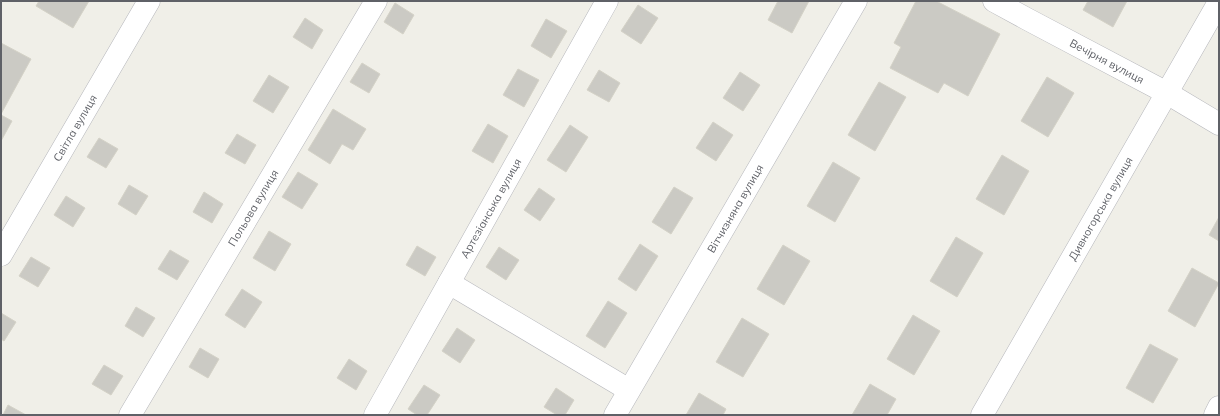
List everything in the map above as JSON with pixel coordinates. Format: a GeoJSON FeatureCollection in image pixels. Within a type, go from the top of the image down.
{"type":"FeatureCollection","features":[{"type":"Feature","properties":{"kind":"street","name":"Світла вулиця"},"geometry":{"type":"LineString","coordinates":[[1,255],[149,1]]}},
{"type":"Feature","properties":{"kind":"street","name":"Польова вулиця"},"geometry":{"type":"LineString","coordinates":[[130,415],[376,1]]}},
{"type":"Feature","properties":{"kind":"street","name":"Артезіанська вулиця"},"geometry":{"type":"LineString","coordinates":[[375,415],[608,1]]}},
{"type":"Feature","properties":{"kind":"street","name":"Вітчизняна вулиця"},"geometry":{"type":"LineString","coordinates":[[615,415],[856,1]]}},
{"type":"Feature","properties":{"kind":"street","name":"Вечірня вулиця"},"geometry":{"type":"LineString","coordinates":[[994,1],[1027,20],[1167,93],[1219,124]]}},
{"type":"Feature","properties":{"kind":"street","name":"Дивногорська вулиця"},"geometry":{"type":"LineString","coordinates":[[982,415],[1219,2]]}},
{"type":"Feature","properties":{"kind":"street"},"geometry":{"type":"LineString","coordinates":[[449,283],[629,390]]}},
{"type":"Feature","properties":{"kind":"street"},"geometry":{"type":"LineString","coordinates":[[1214,415],[1219,407]]}},
{"type":"Feature","properties":{"kind":"building"},"geometry":{"type":"Polygon","coordinates":[[[39,1],[89,1],[73,28],[36,6],[39,1]]]}},
{"type":"Feature","properties":{"kind":"building"},"geometry":{"type":"Polygon","coordinates":[[[778,1],[809,1],[792,33],[768,20],[778,1]]]}},
{"type":"Feature","properties":{"kind":"building"},"geometry":{"type":"Polygon","coordinates":[[[916,1],[936,1],[1000,34],[968,96],[944,83],[938,93],[890,68],[901,47],[894,43],[916,1]]]}},
{"type":"Feature","properties":{"kind":"building"},"geometry":{"type":"Polygon","coordinates":[[[1088,1],[1127,1],[1113,27],[1083,10],[1088,1]]]}},
{"type":"Feature","properties":{"kind":"building"},"geometry":{"type":"Polygon","coordinates":[[[395,3],[414,15],[403,34],[384,22],[395,3]]]}},
{"type":"Feature","properties":{"kind":"building"},"geometry":{"type":"Polygon","coordinates":[[[638,5],[658,18],[641,44],[621,31],[638,5]]]}},
{"type":"Feature","properties":{"kind":"building"},"geometry":{"type":"Polygon","coordinates":[[[305,18],[323,30],[312,49],[293,37],[305,18]]]}},
{"type":"Feature","properties":{"kind":"building"},"geometry":{"type":"Polygon","coordinates":[[[546,19],[567,31],[551,58],[531,46],[546,19]]]}},
{"type":"Feature","properties":{"kind":"building"},"geometry":{"type":"Polygon","coordinates":[[[1,43],[31,59],[1,114],[1,43]]]}},
{"type":"Feature","properties":{"kind":"building"},"geometry":{"type":"Polygon","coordinates":[[[362,63],[380,74],[369,93],[350,82],[362,63]]]}},
{"type":"Feature","properties":{"kind":"building"},"geometry":{"type":"Polygon","coordinates":[[[518,69],[539,80],[524,107],[503,95],[518,69]]]}},
{"type":"Feature","properties":{"kind":"building"},"geometry":{"type":"Polygon","coordinates":[[[599,70],[620,83],[609,102],[587,90],[599,70]]]}},
{"type":"Feature","properties":{"kind":"building"},"geometry":{"type":"Polygon","coordinates":[[[740,72],[760,85],[743,111],[723,98],[740,72]]]}},
{"type":"Feature","properties":{"kind":"building"},"geometry":{"type":"Polygon","coordinates":[[[269,75],[289,87],[273,113],[253,101],[269,75]]]}},
{"type":"Feature","properties":{"kind":"building"},"geometry":{"type":"Polygon","coordinates":[[[1047,77],[1074,93],[1048,137],[1021,121],[1047,77]]]}},
{"type":"Feature","properties":{"kind":"building"},"geometry":{"type":"Polygon","coordinates":[[[879,82],[906,97],[875,151],[848,135],[879,82]]]}},
{"type":"Feature","properties":{"kind":"building"},"geometry":{"type":"Polygon","coordinates":[[[333,109],[366,129],[353,150],[342,144],[330,164],[308,150],[333,109]]]}},
{"type":"Feature","properties":{"kind":"building"},"geometry":{"type":"Polygon","coordinates":[[[1,115],[12,121],[1,141],[1,115]]]}},
{"type":"Feature","properties":{"kind":"building"},"geometry":{"type":"Polygon","coordinates":[[[713,122],[733,135],[716,161],[696,148],[713,122]]]}},
{"type":"Feature","properties":{"kind":"building"},"geometry":{"type":"Polygon","coordinates":[[[488,124],[508,136],[493,163],[472,151],[488,124]]]}},
{"type":"Feature","properties":{"kind":"building"},"geometry":{"type":"Polygon","coordinates":[[[570,125],[588,137],[566,172],[547,160],[570,125]]]}},
{"type":"Feature","properties":{"kind":"building"},"geometry":{"type":"Polygon","coordinates":[[[237,134],[256,145],[245,164],[225,153],[237,134]]]}},
{"type":"Feature","properties":{"kind":"building"},"geometry":{"type":"Polygon","coordinates":[[[99,138],[118,149],[106,168],[87,157],[99,138]]]}},
{"type":"Feature","properties":{"kind":"building"},"geometry":{"type":"Polygon","coordinates":[[[1002,155],[1029,171],[1004,215],[976,199],[1002,155]]]}},
{"type":"Feature","properties":{"kind":"building"},"geometry":{"type":"Polygon","coordinates":[[[833,162],[860,178],[835,222],[807,206],[833,162]]]}},
{"type":"Feature","properties":{"kind":"building"},"geometry":{"type":"Polygon","coordinates":[[[298,172],[318,184],[302,209],[282,197],[298,172]]]}},
{"type":"Feature","properties":{"kind":"building"},"geometry":{"type":"Polygon","coordinates":[[[129,185],[148,196],[136,215],[118,204],[129,185]]]}},
{"type":"Feature","properties":{"kind":"building"},"geometry":{"type":"Polygon","coordinates":[[[674,187],[693,198],[671,234],[652,222],[674,187]]]}},
{"type":"Feature","properties":{"kind":"building"},"geometry":{"type":"Polygon","coordinates":[[[539,188],[555,199],[540,221],[524,210],[539,188]]]}},
{"type":"Feature","properties":{"kind":"building"},"geometry":{"type":"Polygon","coordinates":[[[204,192],[223,204],[212,223],[193,212],[204,192]]]}},
{"type":"Feature","properties":{"kind":"building"},"geometry":{"type":"Polygon","coordinates":[[[66,196],[85,208],[73,227],[54,215],[66,196]]]}},
{"type":"Feature","properties":{"kind":"building"},"geometry":{"type":"Polygon","coordinates":[[[1219,217],[1219,241],[1209,235],[1219,217]]]}},
{"type":"Feature","properties":{"kind":"building"},"geometry":{"type":"Polygon","coordinates":[[[269,231],[291,244],[275,271],[253,258],[269,231]]]}},
{"type":"Feature","properties":{"kind":"building"},"geometry":{"type":"Polygon","coordinates":[[[956,237],[983,253],[957,297],[930,281],[956,237]]]}},
{"type":"Feature","properties":{"kind":"building"},"geometry":{"type":"Polygon","coordinates":[[[640,244],[658,256],[636,291],[618,279],[640,244]]]}},
{"type":"Feature","properties":{"kind":"building"},"geometry":{"type":"Polygon","coordinates":[[[783,245],[810,261],[784,305],[757,289],[783,245]]]}},
{"type":"Feature","properties":{"kind":"building"},"geometry":{"type":"Polygon","coordinates":[[[417,246],[436,257],[425,276],[406,265],[417,246]]]}},
{"type":"Feature","properties":{"kind":"building"},"geometry":{"type":"Polygon","coordinates":[[[499,247],[519,260],[506,280],[486,267],[499,247]]]}},
{"type":"Feature","properties":{"kind":"building"},"geometry":{"type":"Polygon","coordinates":[[[170,250],[189,261],[177,280],[158,269],[170,250]]]}},
{"type":"Feature","properties":{"kind":"building"},"geometry":{"type":"Polygon","coordinates":[[[31,257],[50,268],[38,287],[19,276],[31,257]]]}},
{"type":"Feature","properties":{"kind":"building"},"geometry":{"type":"Polygon","coordinates":[[[1192,268],[1219,283],[1195,327],[1168,311],[1192,268]]]}},
{"type":"Feature","properties":{"kind":"building"},"geometry":{"type":"Polygon","coordinates":[[[242,289],[262,302],[245,328],[225,315],[242,289]]]}},
{"type":"Feature","properties":{"kind":"building"},"geometry":{"type":"Polygon","coordinates":[[[608,301],[627,313],[605,348],[586,336],[608,301]]]}},
{"type":"Feature","properties":{"kind":"building"},"geometry":{"type":"Polygon","coordinates":[[[136,307],[155,318],[143,337],[125,326],[136,307]]]}},
{"type":"Feature","properties":{"kind":"building"},"geometry":{"type":"Polygon","coordinates":[[[1,313],[16,322],[4,341],[1,339],[1,313]]]}},
{"type":"Feature","properties":{"kind":"building"},"geometry":{"type":"Polygon","coordinates":[[[913,315],[940,331],[914,375],[887,359],[913,315]]]}},
{"type":"Feature","properties":{"kind":"building"},"geometry":{"type":"Polygon","coordinates":[[[742,318],[769,334],[743,377],[716,362],[742,318]]]}},
{"type":"Feature","properties":{"kind":"building"},"geometry":{"type":"Polygon","coordinates":[[[457,328],[475,340],[460,363],[442,351],[457,328]]]}},
{"type":"Feature","properties":{"kind":"building"},"geometry":{"type":"Polygon","coordinates":[[[1150,344],[1178,359],[1153,403],[1126,388],[1150,344]]]}},
{"type":"Feature","properties":{"kind":"building"},"geometry":{"type":"Polygon","coordinates":[[[200,348],[219,359],[208,378],[189,367],[200,348]]]}},
{"type":"Feature","properties":{"kind":"building"},"geometry":{"type":"Polygon","coordinates":[[[349,359],[367,371],[356,390],[337,378],[349,359]]]}},
{"type":"Feature","properties":{"kind":"building"},"geometry":{"type":"Polygon","coordinates":[[[104,365],[123,376],[111,395],[92,384],[104,365]]]}},
{"type":"Feature","properties":{"kind":"building"},"geometry":{"type":"Polygon","coordinates":[[[870,384],[896,399],[887,415],[852,415],[870,384]]]}},
{"type":"Feature","properties":{"kind":"building"},"geometry":{"type":"Polygon","coordinates":[[[424,385],[440,395],[427,415],[417,415],[408,409],[424,385]]]}},
{"type":"Feature","properties":{"kind":"building"},"geometry":{"type":"Polygon","coordinates":[[[556,388],[574,400],[565,415],[557,415],[544,407],[556,388]]]}},
{"type":"Feature","properties":{"kind":"building"},"geometry":{"type":"Polygon","coordinates":[[[699,393],[726,409],[723,415],[686,415],[699,393]]]}},
{"type":"Feature","properties":{"kind":"building"},"geometry":{"type":"Polygon","coordinates":[[[8,405],[26,415],[3,415],[8,405]]]}}]}
